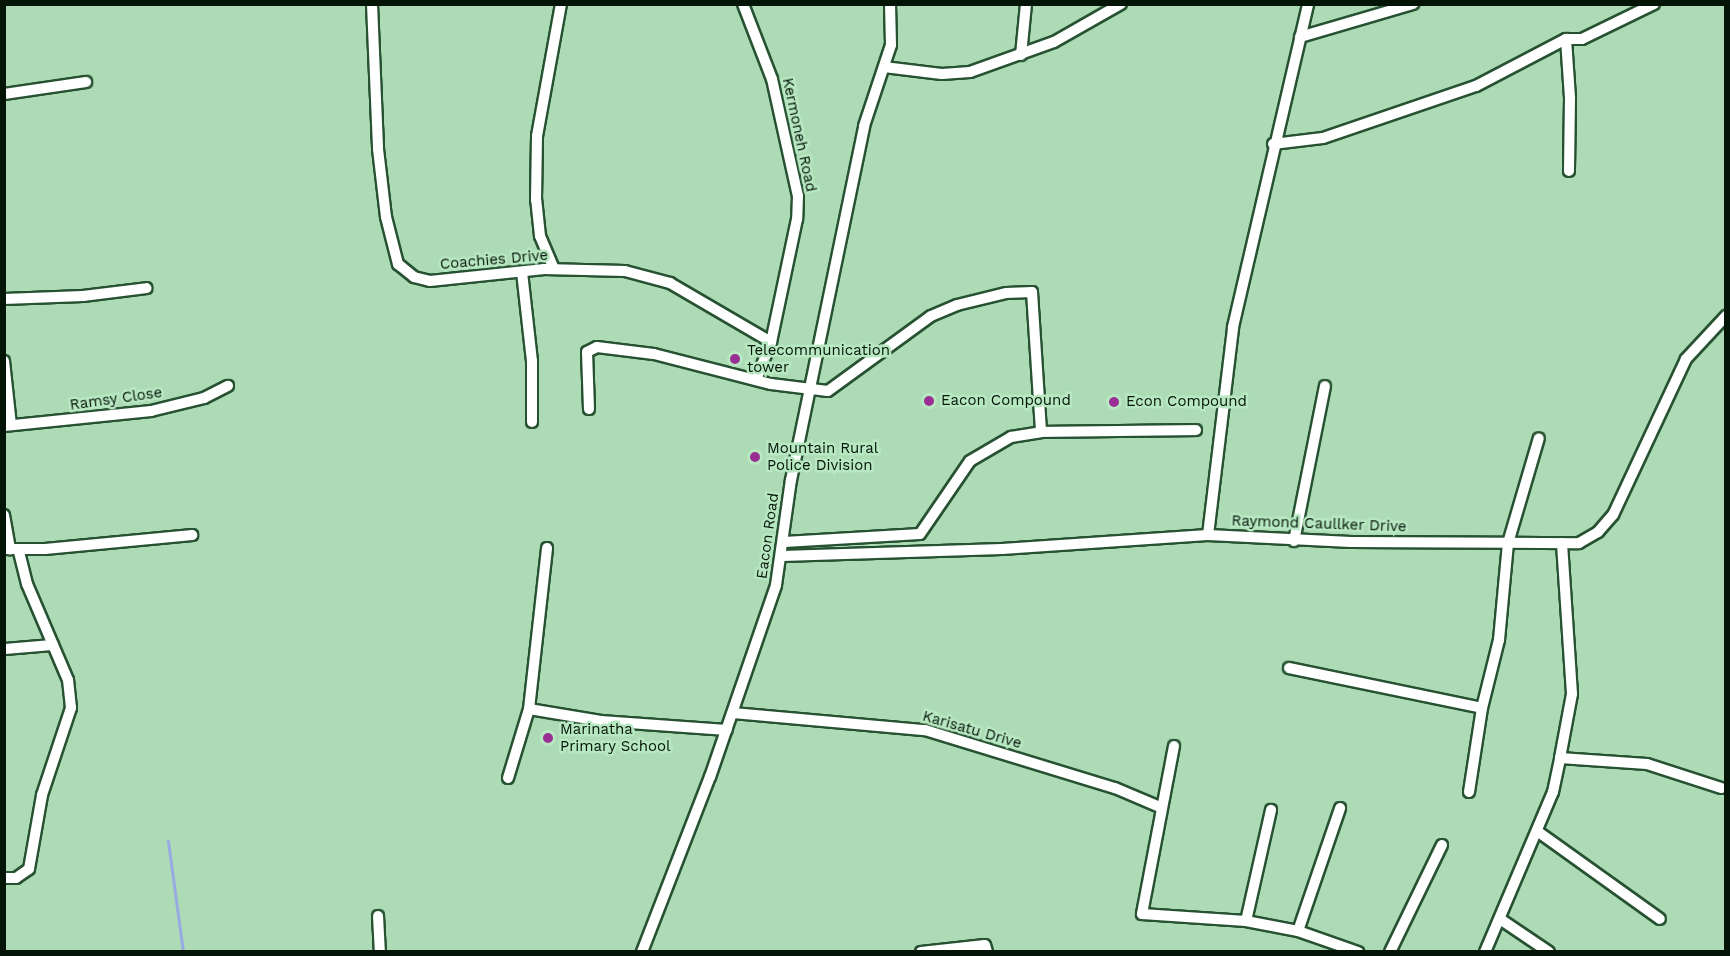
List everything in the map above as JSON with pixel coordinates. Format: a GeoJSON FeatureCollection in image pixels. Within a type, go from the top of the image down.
{"type":"FeatureCollection","features":[{"type":"Feature","properties":{"kind":"street","name":"Coachies Drive"},"geometry":{"type":"LineString","coordinates":[[372,4],[378,149],[386,217],[398,264],[414,277],[430,281],[554,269],[625,271],[670,283],[771,342]]}},
{"type":"Feature","properties":{"kind":"street"},"geometry":{"type":"LineString","coordinates":[[554,269],[539,228],[537,136],[561,4]]}},
{"type":"Feature","properties":{"kind":"street","name":"Kermoneh Road"},"geometry":{"type":"LineString","coordinates":[[743,4],[772,79],[798,196],[797,219],[771,342],[756,380]]}},
{"type":"Feature","properties":{"kind":"street","name":"Eacon Road"},"geometry":{"type":"LineString","coordinates":[[642,951],[727,730],[782,556],[810,389],[864,126],[893,37],[890,4]]}},
{"type":"Feature","properties":{"kind":"street"},"geometry":{"type":"LineString","coordinates":[[1021,56],[1026,4]]}},
{"type":"Feature","properties":{"kind":"street"},"geometry":{"type":"LineString","coordinates":[[884,67],[942,74],[970,72],[1021,56],[1054,42],[1121,4]]}},
{"type":"Feature","properties":{"kind":"street"},"geometry":{"type":"LineString","coordinates":[[1208,535],[1233,327],[1273,144],[1308,4]]}},
{"type":"Feature","properties":{"kind":"street"},"geometry":{"type":"LineString","coordinates":[[1300,37],[1413,4]]}},
{"type":"Feature","properties":{"kind":"street"},"geometry":{"type":"LineString","coordinates":[[1273,144],[1323,138],[1476,86],[1566,39],[1582,39],[1654,4]]}},
{"type":"Feature","properties":{"kind":"street"},"geometry":{"type":"LineString","coordinates":[[1566,39],[1570,98],[1569,171]]}},
{"type":"Feature","properties":{"kind":"street"},"geometry":{"type":"LineString","coordinates":[[4,94],[86,82]]}},
{"type":"Feature","properties":{"kind":"street"},"geometry":{"type":"LineString","coordinates":[[522,272],[532,361],[532,422]]}},
{"type":"Feature","properties":{"kind":"street"},"geometry":{"type":"LineString","coordinates":[[4,299],[147,288]]}},
{"type":"Feature","properties":{"kind":"street"},"geometry":{"type":"LineString","coordinates":[[589,409],[587,352],[597,347],[654,354],[756,380],[810,389],[834,389],[885,346],[940,312],[1006,293],[1032,292],[1041,432]]}},
{"type":"Feature","properties":{"kind":"street","name":"Raymond Caullker Drive"},"geometry":{"type":"LineString","coordinates":[[782,556],[1044,547],[1208,535],[1294,541],[1580,543],[1592,537],[1613,515],[1686,359],[1725,316]]}},
{"type":"Feature","properties":{"kind":"street"},"geometry":{"type":"LineString","coordinates":[[4,361],[8,425]]}},
{"type":"Feature","properties":{"kind":"street"},"geometry":{"type":"LineString","coordinates":[[1294,541],[1325,386]]}},
{"type":"Feature","properties":{"kind":"street","name":"Ramsy Close"},"geometry":{"type":"LineString","coordinates":[[8,425],[151,411],[204,398],[228,387]]}},
{"type":"Feature","properties":{"kind":"street"},"geometry":{"type":"LineString","coordinates":[[784,542],[920,534],[970,461],[1011,436],[1041,432],[1196,430]]}},
{"type":"Feature","properties":{"kind":"street"},"geometry":{"type":"LineString","coordinates":[[1469,792],[1482,708],[1499,640],[1508,543],[1539,438]]}},
{"type":"Feature","properties":{"kind":"street"},"geometry":{"type":"LineString","coordinates":[[4,515],[11,549],[68,680],[71,708],[42,795],[30,869],[16,878],[4,878]]}},
{"type":"Feature","properties":{"kind":"street"},"geometry":{"type":"LineString","coordinates":[[11,549],[192,535]]}},
{"type":"Feature","properties":{"kind":"street"},"geometry":{"type":"LineString","coordinates":[[1485,951],[1553,792],[1560,758],[1572,694],[1562,543]]}},
{"type":"Feature","properties":{"kind":"street"},"geometry":{"type":"LineString","coordinates":[[508,778],[529,709],[547,548]]}},
{"type":"Feature","properties":{"kind":"street"},"geometry":{"type":"LineString","coordinates":[[4,650],[53,645]]}},
{"type":"Feature","properties":{"kind":"street"},"geometry":{"type":"LineString","coordinates":[[1289,668],[1482,708]]}},
{"type":"Feature","properties":{"kind":"street"},"geometry":{"type":"LineString","coordinates":[[529,709],[601,721],[727,730]]}},
{"type":"Feature","properties":{"kind":"street","name":"Karisatu Drive"},"geometry":{"type":"LineString","coordinates":[[733,713],[925,730],[1115,788],[1160,807]]}},
{"type":"Feature","properties":{"kind":"street"},"geometry":{"type":"LineString","coordinates":[[1174,747],[1160,807],[1142,914],[1246,921],[1298,931],[1358,951]]}},
{"type":"Feature","properties":{"kind":"street"},"geometry":{"type":"LineString","coordinates":[[1560,758],[1647,764],[1721,788]]}},
{"type":"Feature","properties":{"kind":"street"},"geometry":{"type":"LineString","coordinates":[[1298,931],[1340,807]]}},
{"type":"Feature","properties":{"kind":"street"},"geometry":{"type":"LineString","coordinates":[[1246,921],[1271,810]]}},
{"type":"Feature","properties":{"kind":"street"},"geometry":{"type":"LineString","coordinates":[[1537,831],[1660,919]]}},
{"type":"Feature","properties":{"kind":"street"},"geometry":{"type":"LineString","coordinates":[[1390,951],[1442,845]]}},
{"type":"Feature","properties":{"kind":"street"},"geometry":{"type":"LineString","coordinates":[[378,916],[380,951]]}},
{"type":"Feature","properties":{"kind":"street"},"geometry":{"type":"LineString","coordinates":[[1500,919],[1549,951]]}},
{"type":"Feature","properties":{"kind":"street"},"geometry":{"type":"LineString","coordinates":[[921,951],[986,948]]}},
{"type":"Feature","properties":{"kind":"waterway"},"geometry":{"type":"LineString","coordinates":[[168,841],[183,952]]}},
{"type":"Feature","properties":{"kind":"place","name":"Telecommunication tower"},"geometry":{"type":"Point","coordinates":[735,359]}},
{"type":"Feature","properties":{"kind":"place","name":"Eacon Compound"},"geometry":{"type":"Point","coordinates":[929,401]}},
{"type":"Feature","properties":{"kind":"place","name":"Econ Compound"},"geometry":{"type":"Point","coordinates":[1114,402]}},
{"type":"Feature","properties":{"kind":"place","name":"Mountain Rural Police Division"},"geometry":{"type":"Point","coordinates":[755,457]}},
{"type":"Feature","properties":{"kind":"place","name":"Marinatha Primary School"},"geometry":{"type":"Point","coordinates":[548,738]}}]}
